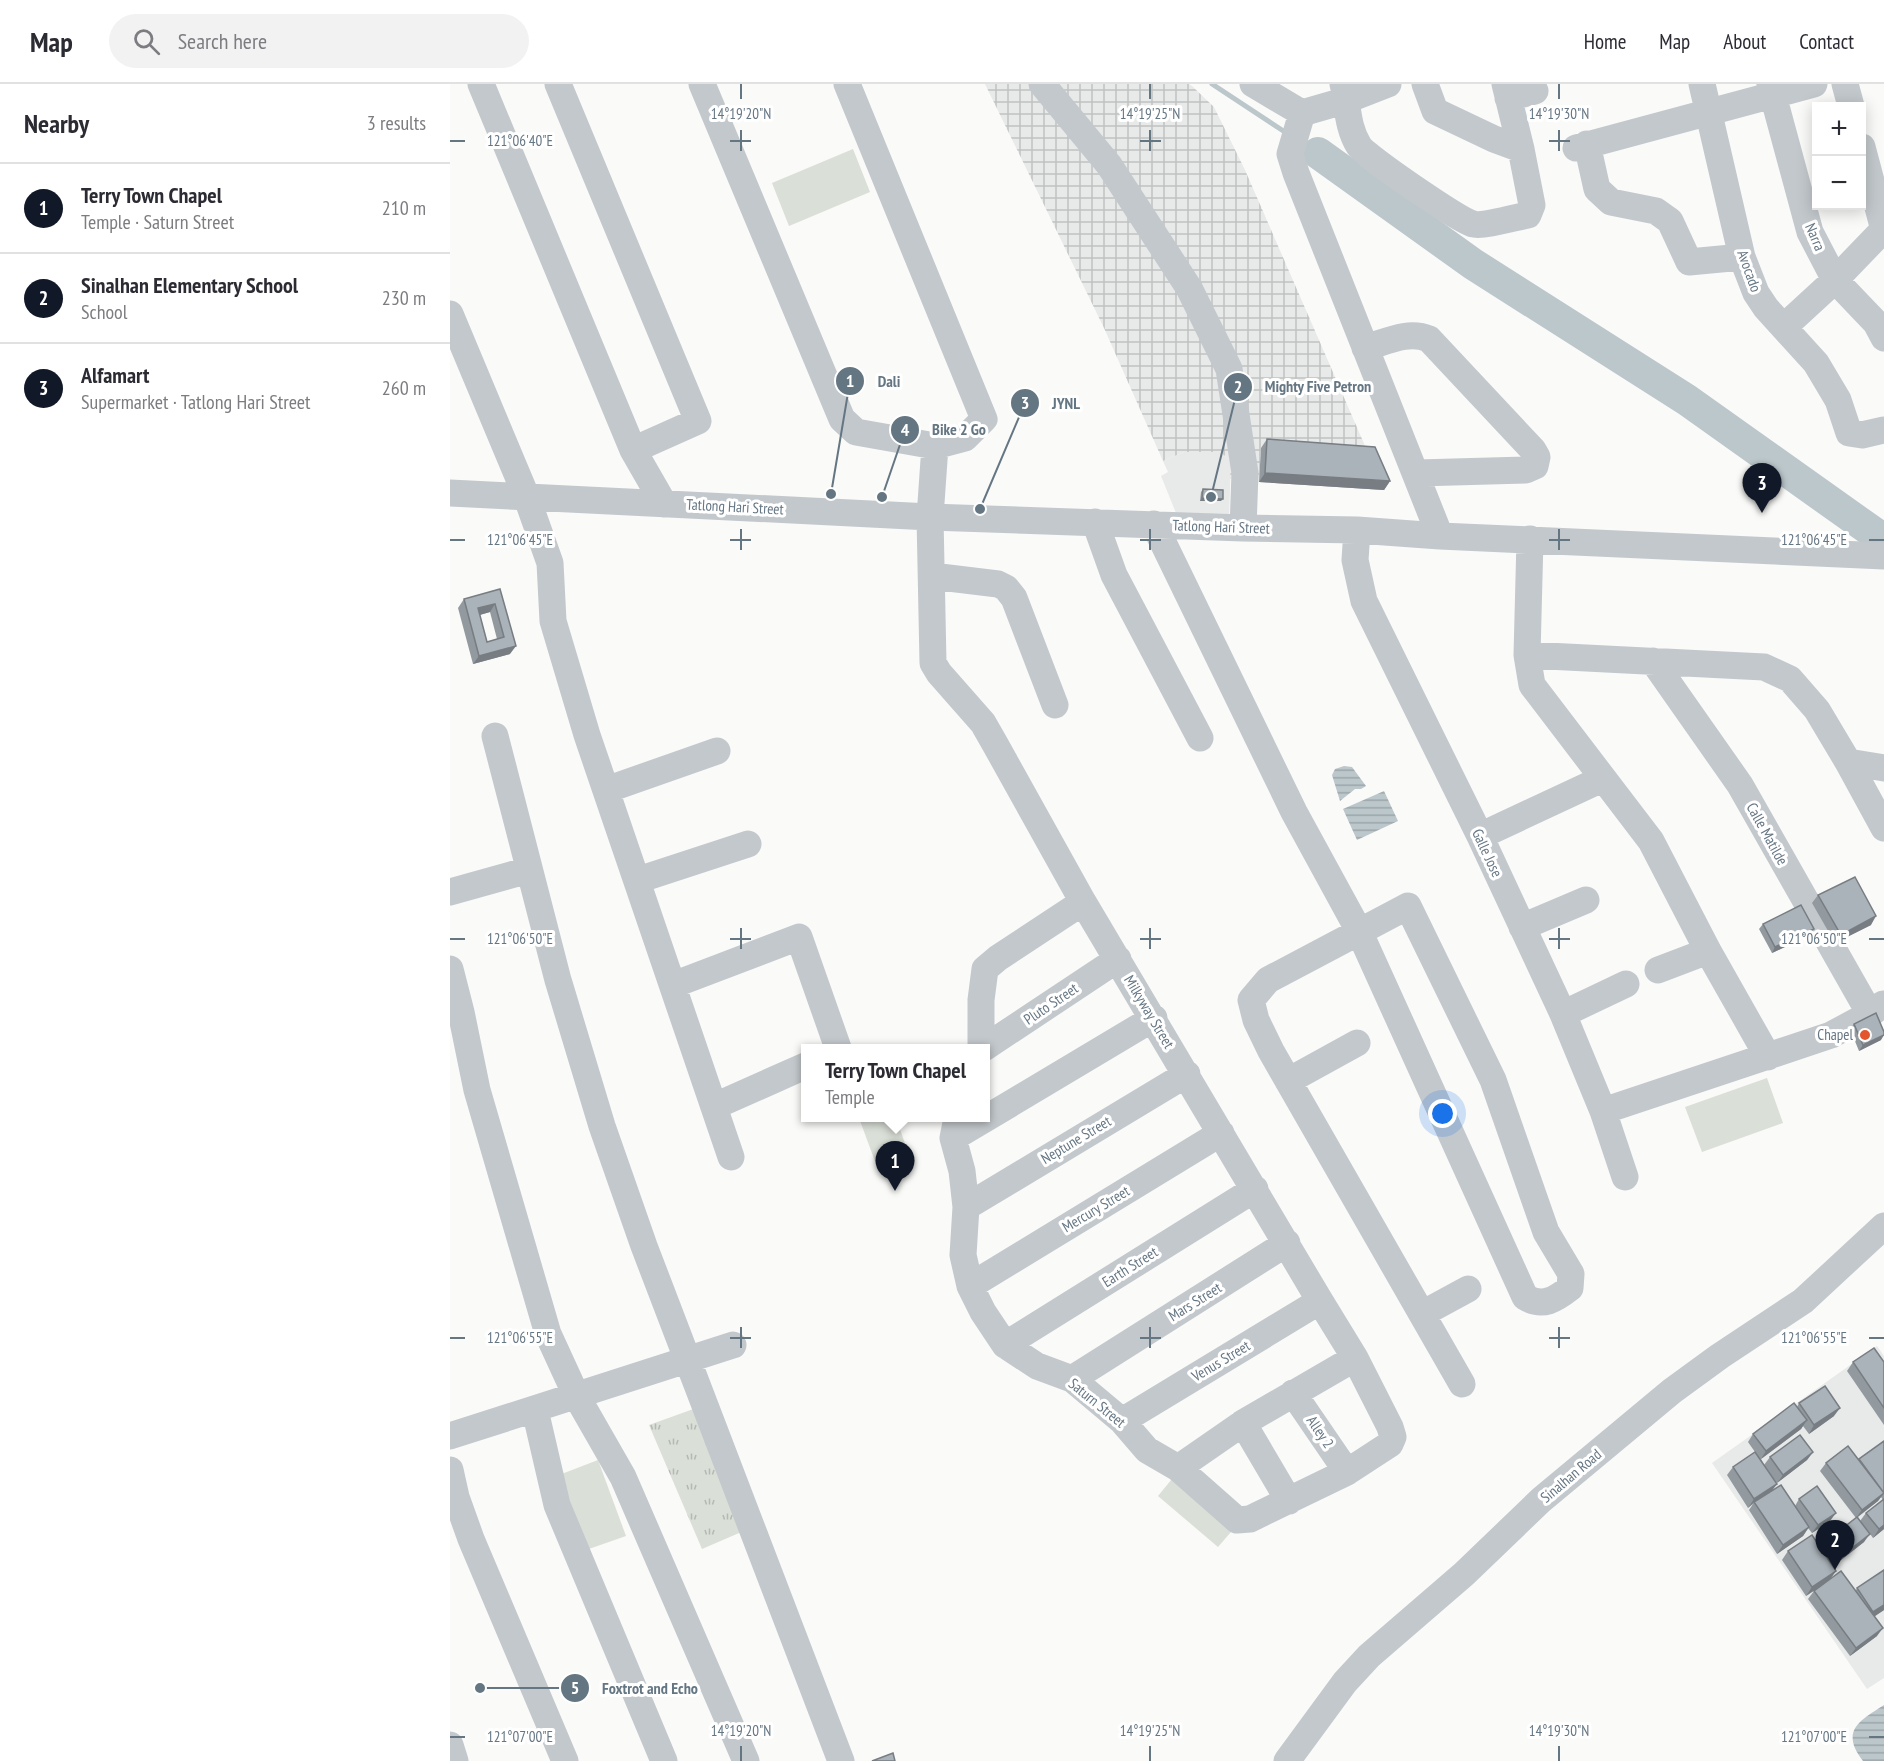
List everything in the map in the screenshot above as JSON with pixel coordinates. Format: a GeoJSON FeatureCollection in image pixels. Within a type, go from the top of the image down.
{"type":"FeatureCollection","features":[{"type":"Feature","properties":{"kind":"street"},"geometry":{"type":"LineString","coordinates":[[481,84],[633,450],[664,504]]}},
{"type":"Feature","properties":{"kind":"street"},"geometry":{"type":"LineString","coordinates":[[558,84],[698,422],[633,450]]}},
{"type":"Feature","properties":{"kind":"street"},"geometry":{"type":"LineString","coordinates":[[702,84],[842,419],[856,432],[935,446],[965,438],[984,419],[848,84]]}},
{"type":"Feature","properties":{"kind":"street"},"geometry":{"type":"LineString","coordinates":[[1042,84],[1109,165],[1189,288],[1229,369],[1245,473],[1243,528]]}},
{"type":"Feature","properties":{"kind":"street"},"geometry":{"type":"LineString","coordinates":[[1253,84],[1300,119]]}},
{"type":"Feature","properties":{"kind":"street"},"geometry":{"type":"LineString","coordinates":[[1388,84],[1345,92],[1300,119],[1290,154],[1440,536]]}},
{"type":"Feature","properties":{"kind":"street"},"geometry":{"type":"LineString","coordinates":[[1425,84],[1435,111],[1521,149]]}},
{"type":"Feature","properties":{"kind":"street","name":"Avocado"},"geometry":{"type":"LineString","coordinates":[[1702,84],[1742,257],[1756,293],[1766,308],[1785,326],[1816,363],[1838,400],[1849,433],[1862,435],[1884,430]]}},
{"type":"Feature","properties":{"kind":"street"},"geometry":{"type":"LineString","coordinates":[[1742,257],[1689,262],[1670,221],[1656,211],[1611,202],[1597,189],[1581,146],[1710,112],[1771,90],[1814,84]]}},
{"type":"Feature","properties":{"kind":"street"},"geometry":{"type":"LineString","coordinates":[[1845,84],[1850,102]]}},
{"type":"Feature","properties":{"kind":"street","name":"Narra"},"geometry":{"type":"LineString","coordinates":[[1771,90],[1810,232],[1836,280],[1881,326]]}},
{"type":"Feature","properties":{"kind":"street"},"geometry":{"type":"LineString","coordinates":[[1345,92],[1350,128],[1360,148],[1452,215],[1476,225],[1528,215],[1532,204],[1506,91],[1535,91]]}},
{"type":"Feature","properties":{"kind":"street"},"geometry":{"type":"LineString","coordinates":[[1785,326],[1836,280],[1884,229],[1864,156]]}},
{"type":"Feature","properties":{"kind":"street"},"geometry":{"type":"LineString","coordinates":[[450,314],[527,498],[550,563],[553,621],[606,790],[731,1157]]}},
{"type":"Feature","properties":{"kind":"street"},"geometry":{"type":"LineString","coordinates":[[1365,348],[1418,334],[1429,339],[1537,456],[1535,466],[1526,470],[1417,473]]}},
{"type":"Feature","properties":{"kind":"street","name":"Milkyway Street"},"geometry":{"type":"LineString","coordinates":[[935,446],[930,517],[933,663],[939,674],[983,723],[1083,902],[1355,1358],[1393,1437],[1390,1444],[1347,1472]]}},
{"type":"Feature","properties":{"kind":"street","name":"Tatlong Hari Street"},"geometry":{"type":"LineString","coordinates":[[450,493],[930,517],[1357,530],[1440,536],[1884,556]]}},
{"type":"Feature","properties":{"kind":"street"},"geometry":{"type":"LineString","coordinates":[[1095,522],[1113,575],[1200,738]]}},
{"type":"Feature","properties":{"kind":"street"},"geometry":{"type":"LineString","coordinates":[[1154,524],[1294,812],[1359,931],[1526,1297],[1532,1301],[1544,1303],[1559,1297],[1570,1288],[1571,1274],[1546,1232],[1493,1080],[1408,906],[1359,931],[1268,980],[1251,1000],[1256,1020],[1270,1051],[1462,1384]]}},
{"type":"Feature","properties":{"kind":"street","name":"Galle Jose"},"geometry":{"type":"LineString","coordinates":[[1357,530],[1355,560],[1364,601],[1480,836],[1563,1014],[1603,1111],[1625,1177]]}},
{"type":"Feature","properties":{"kind":"street"},"geometry":{"type":"LineString","coordinates":[[1530,539],[1527,655],[1532,685],[1651,841],[1708,951],[1768,1057]]}},
{"type":"Feature","properties":{"kind":"street"},"geometry":{"type":"LineString","coordinates":[[932,576],[998,584],[1006,588],[1014,598],[1055,705]]}},
{"type":"Feature","properties":{"kind":"street"},"geometry":{"type":"LineString","coordinates":[[1527,655],[1764,667],[1790,679],[1817,710],[1884,828]]}},
{"type":"Feature","properties":{"kind":"street","name":"Calle Matilde"},"geometry":{"type":"LineString","coordinates":[[1653,660],[1740,785],[1877,1009]]}},
{"type":"Feature","properties":{"kind":"street"},"geometry":{"type":"LineString","coordinates":[[495,736],[558,980],[602,1126],[644,1246],[841,1761]]}},
{"type":"Feature","properties":{"kind":"street"},"geometry":{"type":"LineString","coordinates":[[606,790],[717,751]]}},
{"type":"Feature","properties":{"kind":"street"},"geometry":{"type":"LineString","coordinates":[[1848,762],[1884,768]]}},
{"type":"Feature","properties":{"kind":"street"},"geometry":{"type":"LineString","coordinates":[[1480,836],[1602,779]]}},
{"type":"Feature","properties":{"kind":"street"},"geometry":{"type":"LineString","coordinates":[[638,880],[748,844]]}},
{"type":"Feature","properties":{"kind":"street"},"geometry":{"type":"LineString","coordinates":[[450,892],[529,870]]}},
{"type":"Feature","properties":{"kind":"street"},"geometry":{"type":"LineString","coordinates":[[1522,927],[1586,900]]}},
{"type":"Feature","properties":{"kind":"street"},"geometry":{"type":"LineString","coordinates":[[983,1044],[981,1000],[985,969],[1083,902]]}},
{"type":"Feature","properties":{"kind":"street"},"geometry":{"type":"LineString","coordinates":[[673,985],[799,937],[837,1044]]}},
{"type":"Feature","properties":{"kind":"street"},"geometry":{"type":"LineString","coordinates":[[1658,970],[1708,951]]}},
{"type":"Feature","properties":{"kind":"street","name":"Pluto Street"},"geometry":{"type":"LineString","coordinates":[[989,1044],[1118,959]]}},
{"type":"Feature","properties":{"kind":"street"},"geometry":{"type":"LineString","coordinates":[[450,969],[477,1090],[548,1334],[576,1395],[623,1477],[746,1761]]}},
{"type":"Feature","properties":{"kind":"street"},"geometry":{"type":"LineString","coordinates":[[1563,1014],[1626,984]]}},
{"type":"Feature","properties":{"kind":"street"},"geometry":{"type":"LineString","coordinates":[[1603,1111],[1831,1035],[1877,1009]]}},
{"type":"Feature","properties":{"kind":"street"},"geometry":{"type":"LineString","coordinates":[[990,1109],[1154,1018]]}},
{"type":"Feature","properties":{"kind":"street"},"geometry":{"type":"LineString","coordinates":[[1288,1082],[1357,1043]]}},
{"type":"Feature","properties":{"kind":"street"},"geometry":{"type":"LineString","coordinates":[[714,1106],[801,1068]]}},
{"type":"Feature","properties":{"kind":"street","name":"Neptune Street"},"geometry":{"type":"LineString","coordinates":[[966,1207],[1187,1074]]}},
{"type":"Feature","properties":{"kind":"street","name":"Saturn Street"},"geometry":{"type":"LineString","coordinates":[[955,1128],[966,1207],[963,1255],[970,1286],[983,1312],[1005,1345],[1037,1366],[1072,1379],[1122,1421],[1147,1450],[1178,1468],[1237,1520],[1250,1519],[1289,1501]]}},
{"type":"Feature","properties":{"kind":"street","name":"Mercury Street"},"geometry":{"type":"LineString","coordinates":[[970,1286],[1221,1133]]}},
{"type":"Feature","properties":{"kind":"street","name":"Earth Street"},"geometry":{"type":"LineString","coordinates":[[1005,1345],[1255,1190]]}},
{"type":"Feature","properties":{"kind":"street","name":"Sinalhan Road"},"geometry":{"type":"LineString","coordinates":[[1287,1760],[1345,1682],[1369,1656],[1464,1574],[1541,1500],[1672,1391],[1803,1301],[1884,1226]]}},
{"type":"Feature","properties":{"kind":"street","name":"Mars Street"},"geometry":{"type":"LineString","coordinates":[[1072,1379],[1287,1243]]}},
{"type":"Feature","properties":{"kind":"street"},"geometry":{"type":"LineString","coordinates":[[1422,1314],[1468,1290]]}},
{"type":"Feature","properties":{"kind":"street","name":"Venus Street"},"geometry":{"type":"LineString","coordinates":[[1122,1421],[1320,1301]]}},
{"type":"Feature","properties":{"kind":"street"},"geometry":{"type":"LineString","coordinates":[[450,1436],[733,1345]]}},
{"type":"Feature","properties":{"kind":"street"},"geometry":{"type":"LineString","coordinates":[[1178,1468],[1243,1423],[1355,1358]]}},
{"type":"Feature","properties":{"kind":"street","name":"Alley 2"},"geometry":{"type":"LineString","coordinates":[[1293,1393],[1347,1472]]}},
{"type":"Feature","properties":{"kind":"street"},"geometry":{"type":"LineString","coordinates":[[535,1410],[556,1505],[664,1761]]}},
{"type":"Feature","properties":{"kind":"street"},"geometry":{"type":"LineString","coordinates":[[1243,1423],[1289,1501],[1347,1472]]}},
{"type":"Feature","properties":{"kind":"street"},"geometry":{"type":"LineString","coordinates":[[450,1470],[456,1497],[471,1539],[565,1761]]}},
{"type":"Feature","properties":{"kind":"street"},"geometry":{"type":"LineString","coordinates":[[450,1745],[455,1761]]}},
{"type":"Feature","properties":{"kind":"shaded area"},"geometry":{"type":"Polygon","coordinates":[[[985,84],[1189,84],[1214,107],[1245,170],[1369,455],[1261,448],[1259,482],[1230,479],[1231,461],[1220,452],[1184,452],[1163,461],[1104,328],[985,84]]]}},
{"type":"Feature","properties":{"kind":"shaded area"},"geometry":{"type":"Polygon","coordinates":[[[1184,452],[1220,452],[1231,461],[1229,520],[1178,518],[1161,476],[1168,472],[1163,461],[1184,452]]]}},
{"type":"Feature","properties":{"kind":"shaded area"},"geometry":{"type":"Polygon","coordinates":[[[1344,766],[1352,767],[1366,786],[1355,789],[1340,801],[1332,775],[1335,769],[1344,766]]]}},
{"type":"Feature","properties":{"kind":"shaded area"},"geometry":{"type":"Polygon","coordinates":[[[1384,791],[1398,821],[1357,840],[1343,809],[1384,791]]]}},
{"type":"Feature","properties":{"kind":"shaded area"},"geometry":{"type":"Polygon","coordinates":[[[1877,1346],[1884,1356],[1884,1678],[1867,1689],[1712,1463],[1877,1346]]]}},
{"type":"Feature","properties":{"kind":"shaded area"},"geometry":{"type":"Polygon","coordinates":[[[1884,1705],[1884,1761],[1863,1761],[1856,1751],[1853,1734],[1860,1722],[1884,1705]]]}},
{"type":"Feature","properties":{"kind":"green space"},"geometry":{"type":"Polygon","coordinates":[[[853,149],[870,192],[789,226],[772,183],[853,149]]]}},
{"type":"Feature","properties":{"kind":"green space"},"geometry":{"type":"Polygon","coordinates":[[[1767,1078],[1783,1123],[1702,1152],[1685,1107],[1767,1078]]]}},
{"type":"Feature","properties":{"kind":"green space"},"geometry":{"type":"Polygon","coordinates":[[[860,1122],[897,1122],[908,1152],[876,1164],[860,1122]]]}},
{"type":"Feature","properties":{"kind":"green space"},"geometry":{"type":"Polygon","coordinates":[[[699,1407],[746,1530],[702,1549],[649,1425],[699,1407]]]}},
{"type":"Feature","properties":{"kind":"green space"},"geometry":{"type":"Polygon","coordinates":[[[598,1460],[626,1536],[586,1550],[559,1475],[598,1460]]]}},
{"type":"Feature","properties":{"kind":"green space"},"geometry":{"type":"Polygon","coordinates":[[[1176,1474],[1237,1525],[1218,1547],[1158,1496],[1176,1474]]]}},
{"type":"Feature","properties":{"kind":"building"},"geometry":{"type":"Polygon","coordinates":[[[1267,439],[1375,447],[1390,481],[1265,473],[1267,439]]]}},
{"type":"Feature","properties":{"kind":"building"},"geometry":{"type":"Polygon","coordinates":[[[1203,489],[1223,490],[1223,499],[1202,498],[1203,489]]]}},
{"type":"Feature","properties":{"kind":"building"},"geometry":{"type":"Polygon","coordinates":[[[500,589],[516,646],[479,656],[464,599],[500,589]],[[495,604],[478,608],[487,642],[504,637],[495,604]]]}},
{"type":"Feature","properties":{"kind":"building"},"geometry":{"type":"Polygon","coordinates":[[[1855,877],[1876,916],[1841,935],[1818,895],[1855,877]]]}},
{"type":"Feature","properties":{"kind":"building"},"geometry":{"type":"Polygon","coordinates":[[[1801,905],[1814,929],[1775,947],[1763,924],[1801,905]]]}},
{"type":"Feature","properties":{"kind":"building","name":"Chapel"},"geometry":{"type":"Polygon","coordinates":[[[1876,1013],[1884,1035],[1863,1045],[1854,1024],[1876,1013]]]}},
{"type":"Feature","properties":{"kind":"building"},"geometry":{"type":"Polygon","coordinates":[[[1874,1348],[1884,1362],[1884,1408],[1853,1362],[1874,1348]]]}},
{"type":"Feature","properties":{"kind":"building"},"geometry":{"type":"Polygon","coordinates":[[[1825,1386],[1840,1408],[1814,1425],[1799,1403],[1825,1386]]]}},
{"type":"Feature","properties":{"kind":"building"},"geometry":{"type":"Polygon","coordinates":[[[1794,1403],[1807,1420],[1766,1451],[1753,1434],[1794,1403]]]}},
{"type":"Feature","properties":{"kind":"building"},"geometry":{"type":"Polygon","coordinates":[[[1800,1435],[1813,1452],[1783,1475],[1770,1457],[1800,1435]]]}},
{"type":"Feature","properties":{"kind":"building"},"geometry":{"type":"Polygon","coordinates":[[[1884,1441],[1884,1493],[1859,1459],[1884,1441]]]}},
{"type":"Feature","properties":{"kind":"building"},"geometry":{"type":"Polygon","coordinates":[[[1848,1446],[1884,1493],[1862,1510],[1826,1463],[1848,1446]]]}},
{"type":"Feature","properties":{"kind":"building"},"geometry":{"type":"Polygon","coordinates":[[[1755,1452],[1777,1484],[1754,1499],[1733,1467],[1755,1452]]]}},
{"type":"Feature","properties":{"kind":"building"},"geometry":{"type":"Polygon","coordinates":[[[1781,1485],[1809,1527],[1783,1545],[1754,1502],[1781,1485]]]}},
{"type":"Feature","properties":{"kind":"building"},"geometry":{"type":"Polygon","coordinates":[[[1817,1486],[1836,1513],[1818,1525],[1799,1499],[1817,1486]]]}},
{"type":"Feature","properties":{"kind":"building"},"geometry":{"type":"Polygon","coordinates":[[[1884,1499],[1884,1525],[1879,1529],[1866,1513],[1884,1499]]]}},
{"type":"Feature","properties":{"kind":"building"},"geometry":{"type":"Polygon","coordinates":[[[1857,1517],[1870,1534],[1847,1552],[1834,1535],[1857,1517]]]}},
{"type":"Feature","properties":{"kind":"building"},"geometry":{"type":"Polygon","coordinates":[[[1812,1535],[1836,1571],[1812,1587],[1788,1551],[1812,1535]]]}},
{"type":"Feature","properties":{"kind":"building"},"geometry":{"type":"Polygon","coordinates":[[[1884,1570],[1884,1605],[1873,1612],[1857,1588],[1884,1570]]]}},
{"type":"Feature","properties":{"kind":"building"},"geometry":{"type":"Polygon","coordinates":[[[1841,1571],[1883,1628],[1856,1648],[1814,1591],[1841,1571]]]}},
{"type":"Feature","properties":{"kind":"building"},"geometry":{"type":"Polygon","coordinates":[[[893,1753],[895,1761],[872,1761],[893,1753]]]}},
{"type":"Feature","properties":{"kind":"waterway"},"geometry":{"type":"LineString","coordinates":[[1212,84],[1288,134]]}},
{"type":"Feature","properties":{"kind":"waterway"},"geometry":{"type":"LineString","coordinates":[[1301,142],[1318,153]]}},
{"type":"Feature","properties":{"kind":"waterway"},"geometry":{"type":"LineString","coordinates":[[1318,153],[1473,264],[1687,400],[1884,540]]}},
{"type":"Feature","properties":{"kind":"place","name":"Dali"},"geometry":{"type":"Point","coordinates":[831,494]}},
{"type":"Feature","properties":{"kind":"place","name":"Bike 2 Go"},"geometry":{"type":"Point","coordinates":[882,497]}},
{"type":"Feature","properties":{"kind":"place","name":"Mighty Five Petron"},"geometry":{"type":"Point","coordinates":[1211,497]}},
{"type":"Feature","properties":{"kind":"place","name":"JYNL"},"geometry":{"type":"Point","coordinates":[980,509]}},
{"type":"Feature","properties":{"kind":"place","name":"Alfamart"},"geometry":{"type":"Point","coordinates":[1762,513]}},
{"type":"Feature","properties":{"kind":"place","name":"Chapel"},"geometry":{"type":"Point","coordinates":[1865,1035]}},
{"type":"Feature","properties":{"kind":"place","name":"Terry Town Chapel"},"geometry":{"type":"Point","coordinates":[895,1191]}},
{"type":"Feature","properties":{"kind":"place","name":"Sinalhan Elementary School"},"geometry":{"type":"Point","coordinates":[1835,1570]}},
{"type":"Feature","properties":{"kind":"place","name":"Foxtrot and Echo"},"geometry":{"type":"Point","coordinates":[480,1688]}}]}
